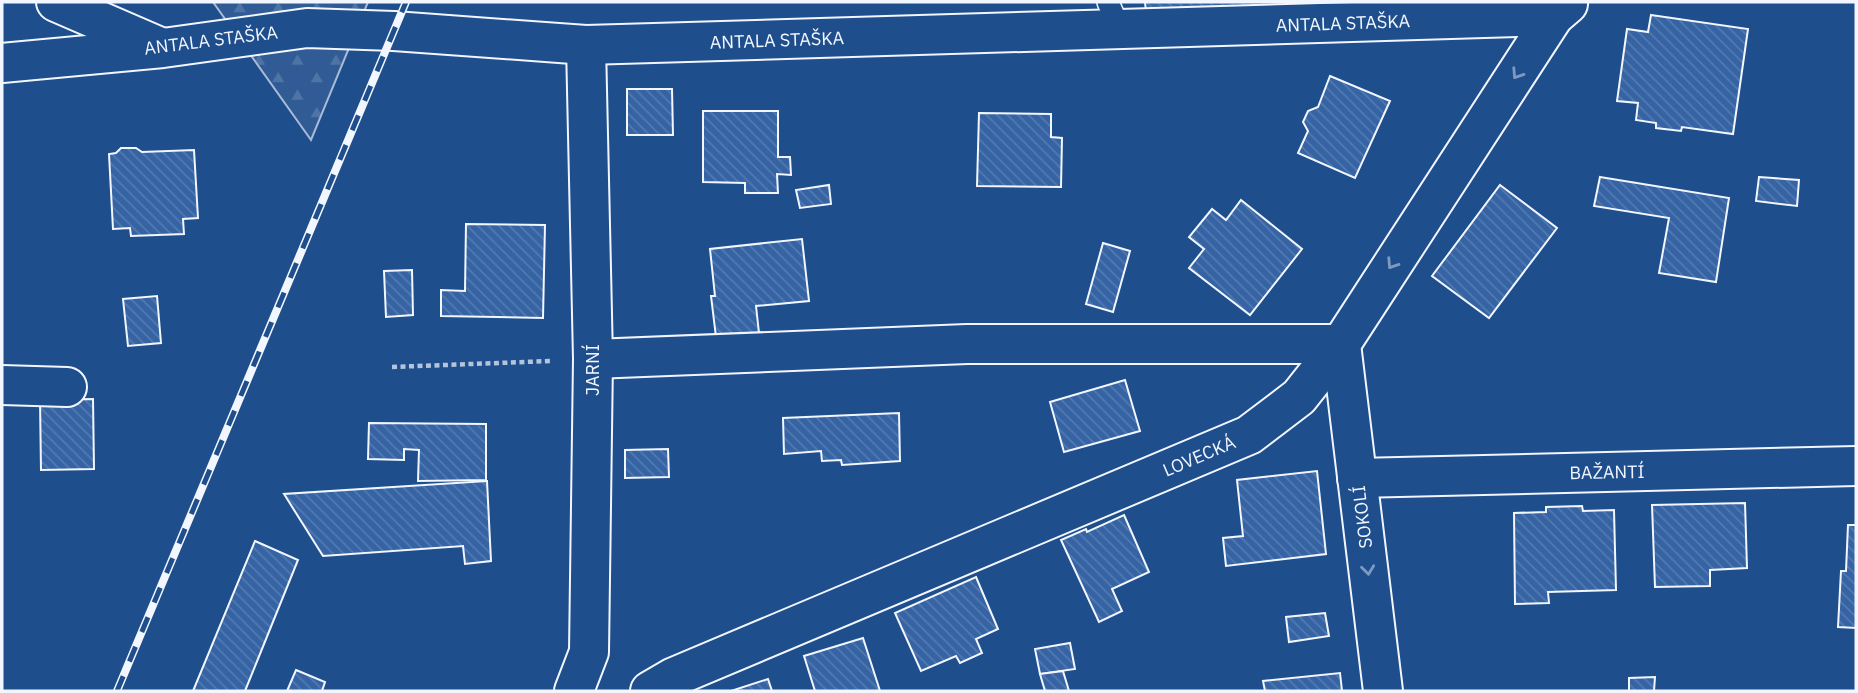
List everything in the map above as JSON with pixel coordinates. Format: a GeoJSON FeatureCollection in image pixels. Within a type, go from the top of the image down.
{"type":"FeatureCollection","features":[{"type":"Feature","properties":{"kind":"street"},"geometry":{"type":"LineString","coordinates":[[56,2],[163,48]]}},
{"type":"Feature","properties":{"kind":"street","name":"ANTALA STAŠKA"},"geometry":{"type":"LineString","coordinates":[[2,63],[163,48],[307,28],[394,31],[586,45],[1114,16],[1562,9]]}},
{"type":"Feature","properties":{"kind":"street","name":"LOVECKÁ"},"geometry":{"type":"LineString","coordinates":[[650,691],[674,677],[1250,435],[1298,397],[1341,344],[1562,9]]}},
{"type":"Feature","properties":{"kind":"street","name":"JARNÍ"},"geometry":{"type":"LineString","coordinates":[[574,691],[589,652],[593,359],[586,45]]}},
{"type":"Feature","properties":{"kind":"street"},"geometry":{"type":"LineString","coordinates":[[593,359],[967,344],[1341,344]]}},
{"type":"Feature","properties":{"kind":"street","name":"SOKOLÍ"},"geometry":{"type":"LineString","coordinates":[[1341,344],[1383,691]]}},
{"type":"Feature","properties":{"kind":"street"},"geometry":{"type":"LineString","coordinates":[[2,385],[66,387]]}},
{"type":"Feature","properties":{"kind":"street","name":"BAŽANTÍ"},"geometry":{"type":"LineString","coordinates":[[1357,478],[1856,466]]}},
{"type":"Feature","properties":{"kind":"path"},"geometry":{"type":"LineString","coordinates":[[391,367],[593,359]]}},
{"type":"Feature","properties":{"kind":"green space"},"geometry":{"type":"Polygon","coordinates":[[[213,2],[368,2],[311,140],[213,2]]]}},
{"type":"Feature","properties":{"kind":"building"},"geometry":{"type":"Polygon","coordinates":[[[1145,2],[1337,2],[1278,8],[1146,12],[1145,2]]]}},
{"type":"Feature","properties":{"kind":"building"},"geometry":{"type":"Polygon","coordinates":[[[1651,15],[1748,29],[1733,134],[1682,127],[1681,131],[1656,128],[1656,123],[1636,120],[1638,103],[1617,101],[1627,29],[1648,32],[1651,15]]]}},
{"type":"Feature","properties":{"kind":"building"},"geometry":{"type":"Polygon","coordinates":[[[1330,76],[1390,101],[1355,178],[1298,153],[1308,131],[1303,122],[1308,111],[1318,107],[1330,76]]]}},
{"type":"Feature","properties":{"kind":"building"},"geometry":{"type":"Polygon","coordinates":[[[627,89],[672,89],[673,135],[627,135],[627,89]]]}},
{"type":"Feature","properties":{"kind":"building"},"geometry":{"type":"Polygon","coordinates":[[[703,111],[778,111],[778,157],[790,157],[791,175],[777,174],[778,193],[745,193],[745,183],[703,182],[703,111]]]}},
{"type":"Feature","properties":{"kind":"building"},"geometry":{"type":"Polygon","coordinates":[[[979,113],[1051,114],[1051,137],[1062,138],[1061,187],[977,186],[979,113]]]}},
{"type":"Feature","properties":{"kind":"building"},"geometry":{"type":"Polygon","coordinates":[[[121,148],[136,148],[142,152],[194,150],[198,218],[183,219],[184,234],[131,236],[130,228],[113,229],[109,154],[116,153],[121,148]]]}},
{"type":"Feature","properties":{"kind":"building"},"geometry":{"type":"Polygon","coordinates":[[[1600,177],[1729,198],[1716,282],[1659,273],[1669,218],[1594,206],[1600,177]]]}},
{"type":"Feature","properties":{"kind":"building"},"geometry":{"type":"Polygon","coordinates":[[[1759,177],[1799,180],[1797,206],[1756,201],[1759,177]]]}},
{"type":"Feature","properties":{"kind":"building"},"geometry":{"type":"Polygon","coordinates":[[[829,185],[831,204],[800,208],[796,190],[829,185]]]}},
{"type":"Feature","properties":{"kind":"building"},"geometry":{"type":"Polygon","coordinates":[[[1500,185],[1557,228],[1489,318],[1432,276],[1500,185]]]}},
{"type":"Feature","properties":{"kind":"building"},"geometry":{"type":"Polygon","coordinates":[[[1241,200],[1302,249],[1250,315],[1189,268],[1204,249],[1189,237],[1212,209],[1226,220],[1241,200]]]}},
{"type":"Feature","properties":{"kind":"building"},"geometry":{"type":"Polygon","coordinates":[[[466,224],[545,225],[543,318],[441,316],[441,290],[465,291],[466,224]]]}},
{"type":"Feature","properties":{"kind":"building"},"geometry":{"type":"Polygon","coordinates":[[[802,239],[809,301],[756,306],[759,333],[716,337],[711,296],[715,296],[710,249],[802,239]]]}},
{"type":"Feature","properties":{"kind":"building"},"geometry":{"type":"Polygon","coordinates":[[[1103,243],[1130,251],[1113,312],[1086,304],[1103,243]]]}},
{"type":"Feature","properties":{"kind":"building"},"geometry":{"type":"Polygon","coordinates":[[[412,270],[413,315],[386,317],[384,271],[412,270]]]}},
{"type":"Feature","properties":{"kind":"building"},"geometry":{"type":"Polygon","coordinates":[[[157,296],[161,343],[128,346],[123,299],[157,296]]]}},
{"type":"Feature","properties":{"kind":"building"},"geometry":{"type":"Polygon","coordinates":[[[1125,380],[1140,431],[1064,452],[1050,402],[1125,380]]]}},
{"type":"Feature","properties":{"kind":"building"},"geometry":{"type":"Polygon","coordinates":[[[93,399],[94,469],[41,470],[40,400],[93,399]]]}},
{"type":"Feature","properties":{"kind":"building"},"geometry":{"type":"Polygon","coordinates":[[[899,413],[900,461],[842,465],[841,460],[822,461],[821,451],[784,454],[783,418],[899,413]]]}},
{"type":"Feature","properties":{"kind":"building"},"geometry":{"type":"Polygon","coordinates":[[[369,423],[486,424],[486,480],[418,481],[419,450],[404,449],[404,460],[368,459],[369,423]]]}},
{"type":"Feature","properties":{"kind":"building"},"geometry":{"type":"Polygon","coordinates":[[[668,449],[669,477],[625,478],[625,450],[668,449]]]}},
{"type":"Feature","properties":{"kind":"building"},"geometry":{"type":"Polygon","coordinates":[[[1317,471],[1326,554],[1226,566],[1223,538],[1243,536],[1237,480],[1317,471]]]}},
{"type":"Feature","properties":{"kind":"building"},"geometry":{"type":"Polygon","coordinates":[[[487,481],[491,561],[465,564],[463,546],[323,556],[284,494],[487,481]]]}},
{"type":"Feature","properties":{"kind":"building"},"geometry":{"type":"Polygon","coordinates":[[[1745,503],[1747,568],[1710,570],[1710,586],[1655,587],[1652,505],[1745,503]]]}},
{"type":"Feature","properties":{"kind":"building"},"geometry":{"type":"Polygon","coordinates":[[[1582,506],[1583,511],[1614,510],[1616,590],[1548,592],[1549,603],[1515,604],[1514,513],[1546,512],[1546,507],[1582,506]]]}},
{"type":"Feature","properties":{"kind":"building"},"geometry":{"type":"Polygon","coordinates":[[[1124,515],[1149,572],[1112,589],[1122,611],[1099,622],[1061,540],[1086,529],[1087,532],[1124,515]]]}},
{"type":"Feature","properties":{"kind":"building"},"geometry":{"type":"Polygon","coordinates":[[[1848,525],[1856,525],[1856,628],[1838,627],[1841,571],[1846,571],[1848,525]]]}},
{"type":"Feature","properties":{"kind":"building"},"geometry":{"type":"Polygon","coordinates":[[[255,541],[298,560],[245,691],[193,691],[255,541]]]}},
{"type":"Feature","properties":{"kind":"building"},"geometry":{"type":"Polygon","coordinates":[[[976,577],[998,629],[976,639],[982,653],[960,663],[956,656],[921,671],[895,613],[976,577]]]}},
{"type":"Feature","properties":{"kind":"building"},"geometry":{"type":"Polygon","coordinates":[[[1325,613],[1329,636],[1289,642],[1286,617],[1325,613]]]}},
{"type":"Feature","properties":{"kind":"building"},"geometry":{"type":"Polygon","coordinates":[[[863,638],[880,691],[815,691],[804,656],[863,638]]]}},
{"type":"Feature","properties":{"kind":"building"},"geometry":{"type":"Polygon","coordinates":[[[1070,643],[1075,669],[1040,674],[1035,649],[1070,643]]]}},
{"type":"Feature","properties":{"kind":"building"},"geometry":{"type":"Polygon","coordinates":[[[296,670],[325,682],[322,691],[287,691],[296,670]]]}},
{"type":"Feature","properties":{"kind":"building"},"geometry":{"type":"Polygon","coordinates":[[[1063,671],[1069,691],[1045,691],[1040,674],[1063,671]]]}},
{"type":"Feature","properties":{"kind":"building"},"geometry":{"type":"Polygon","coordinates":[[[1340,673],[1342,691],[1265,691],[1263,681],[1340,673]]]}},
{"type":"Feature","properties":{"kind":"building"},"geometry":{"type":"Polygon","coordinates":[[[1655,677],[1654,691],[1629,691],[1629,678],[1655,677]]]}},
{"type":"Feature","properties":{"kind":"building"},"geometry":{"type":"Polygon","coordinates":[[[768,679],[772,691],[731,691],[768,679]]]}},
{"type":"Feature","properties":{"kind":"railway"},"geometry":{"type":"LineString","coordinates":[[117,691],[406,2]]}}]}
